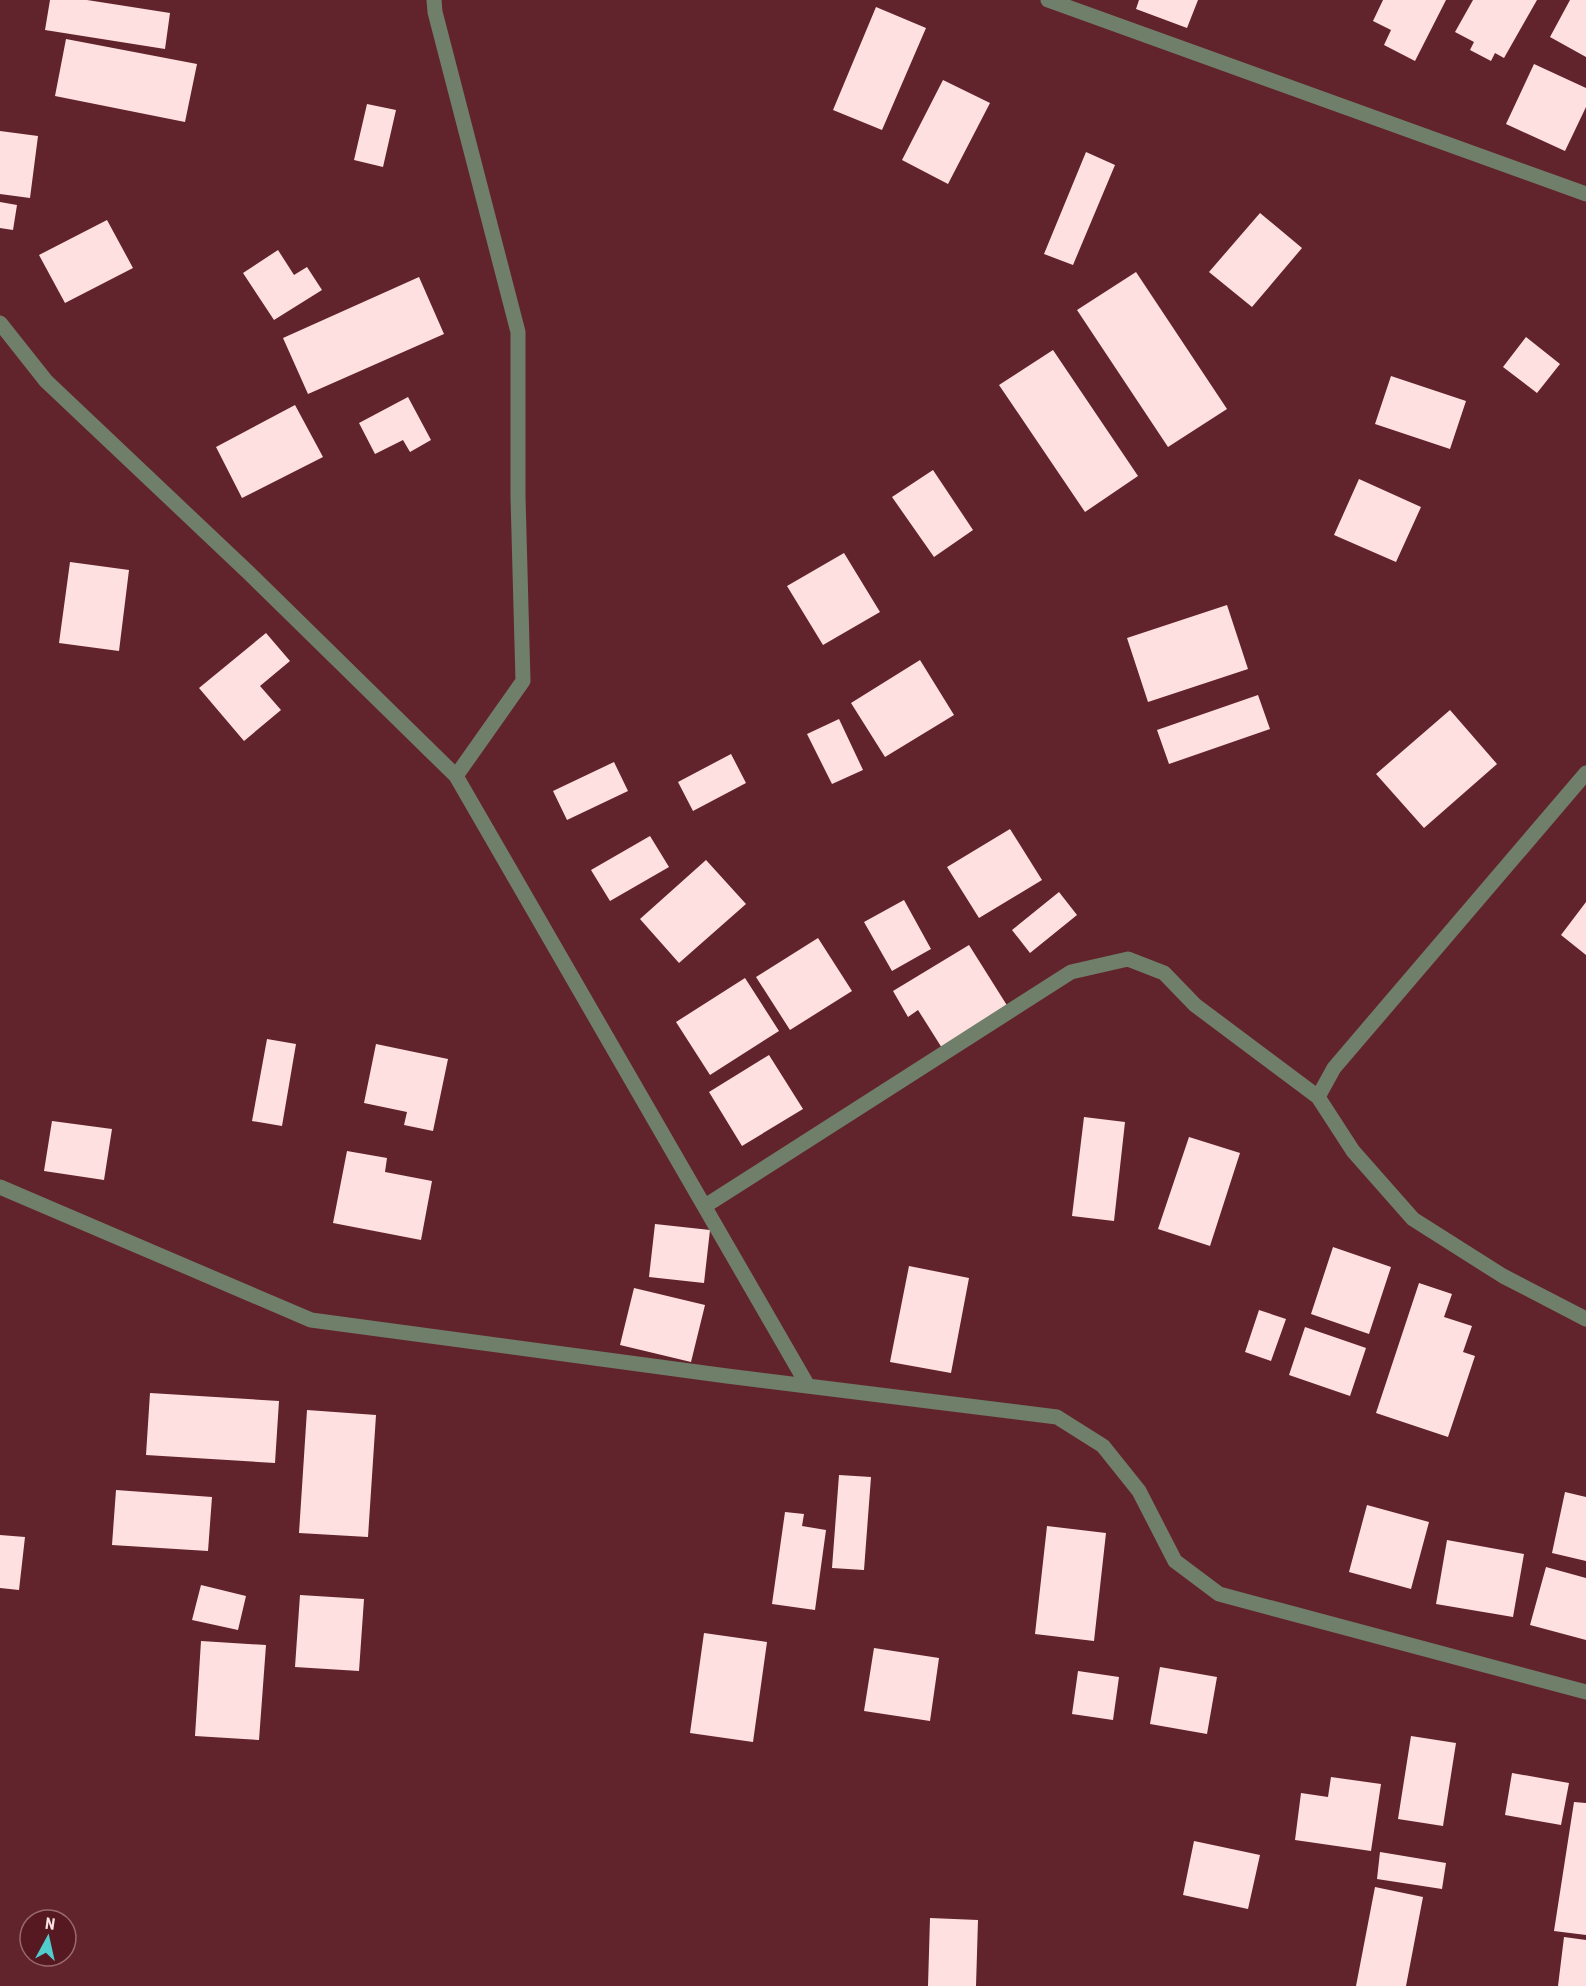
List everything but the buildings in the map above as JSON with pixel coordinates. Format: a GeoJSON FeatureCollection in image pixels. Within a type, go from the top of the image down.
{"type":"FeatureCollection","features":[{"type":"Feature","properties":{"kind":"street"},"geometry":{"type":"LineString","coordinates":[[434,0],[435,12],[518,332],[518,497],[523,681],[456,776]]}},
{"type":"Feature","properties":{"kind":"street"},"geometry":{"type":"LineString","coordinates":[[1048,0],[1586,194]]}},
{"type":"Feature","properties":{"kind":"street"},"geometry":{"type":"LineString","coordinates":[[0,323],[46,381],[250,574],[456,776],[808,1386]]}},
{"type":"Feature","properties":{"kind":"street"},"geometry":{"type":"LineString","coordinates":[[1318,1097],[1334,1068],[1586,773]]}},
{"type":"Feature","properties":{"kind":"street"},"geometry":{"type":"LineString","coordinates":[[705,1206],[1071,972],[1128,959],[1164,974],[1195,1005],[1318,1097],[1353,1151],[1413,1219],[1503,1276],[1586,1319]]}},
{"type":"Feature","properties":{"kind":"street"},"geometry":{"type":"LineString","coordinates":[[0,1187],[311,1320],[1057,1417],[1103,1446],[1138,1491],[1175,1561],[1219,1594],[1586,1692]]}}]}
